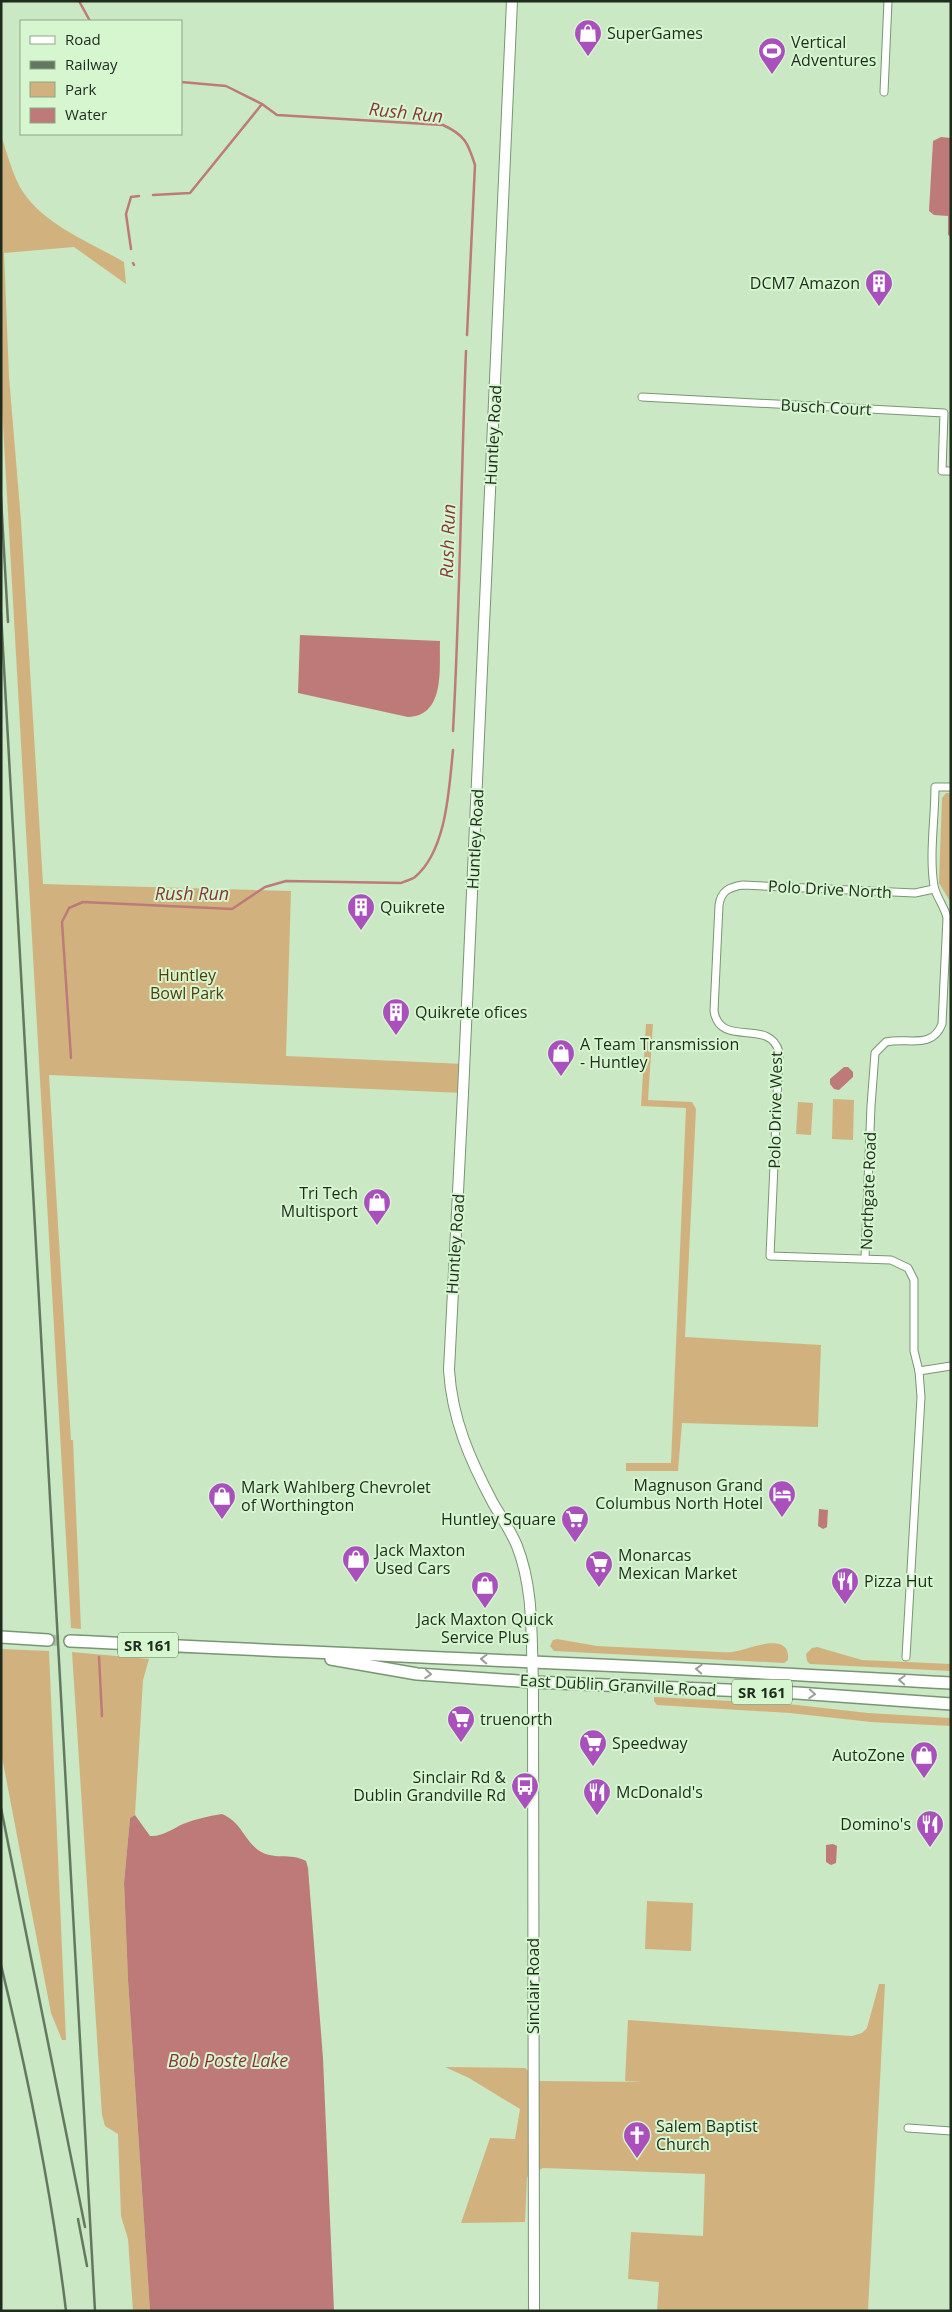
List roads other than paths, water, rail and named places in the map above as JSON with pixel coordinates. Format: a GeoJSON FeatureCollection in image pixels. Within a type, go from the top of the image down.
{"type":"FeatureCollection","features":[{"type":"Feature","properties":{"kind":"main road","name":"Huntley Road"},"geometry":{"type":"LineString","coordinates":[[512,1],[463,1093],[448,1370],[452,1406],[463,1441],[477,1473],[509,1529],[524,1565],[530,1596],[532,1661]]}},
{"type":"Feature","properties":{"kind":"main road"},"geometry":{"type":"LineString","coordinates":[[1,1637],[48,1640]]}},
{"type":"Feature","properties":{"kind":"main road","name":"East Dublin Granville Road"},"geometry":{"type":"LineString","coordinates":[[70,1641],[287,1652],[532,1661],[951,1683]]}},
{"type":"Feature","properties":{"kind":"main road","name":"East Dublin Granville Road"},"geometry":{"type":"LineString","coordinates":[[287,1652],[417,1674],[533,1682],[797,1693],[951,1704]]}},
{"type":"Feature","properties":{"kind":"main road","name":"Sinclair Road"},"geometry":{"type":"LineString","coordinates":[[532,1661],[534,2311]]}},
{"type":"Feature","properties":{"kind":"street"},"geometry":{"type":"LineString","coordinates":[[884,92],[888,1]]}},
{"type":"Feature","properties":{"kind":"street","name":"Busch Court"},"geometry":{"type":"LineString","coordinates":[[642,397],[944,413],[942,471],[951,471]]}},
{"type":"Feature","properties":{"kind":"street","name":"Northgate Road"},"geometry":{"type":"LineString","coordinates":[[906,1657],[921,1397],[919,1371],[914,1351],[914,1287],[912,1274],[903,1264],[896,1261],[865,1258],[872,1093],[875,1053],[881,1046],[892,1041],[923,1041],[930,1039],[937,1033],[942,1024],[947,918],[945,909],[934,889],[935,787],[951,787]]}},
{"type":"Feature","properties":{"kind":"street","name":"Polo Drive North"},"geometry":{"type":"LineString","coordinates":[[726,890],[743,885],[915,893],[934,889]]}},
{"type":"Feature","properties":{"kind":"street","name":"Polo Drive West"},"geometry":{"type":"LineString","coordinates":[[726,890],[720,896],[719,905],[715,1016],[720,1025],[727,1031],[768,1037],[776,1043],[779,1052],[770,1256],[865,1258]]}},
{"type":"Feature","properties":{"kind":"street"},"geometry":{"type":"LineString","coordinates":[[919,1371],[951,1366]]}},
{"type":"Feature","properties":{"kind":"street"},"geometry":{"type":"LineString","coordinates":[[908,2128],[951,2130]]}},
{"type":"Feature","properties":{"kind":"water"},"geometry":{"type":"Polygon","coordinates":[[[941,137],[951,138],[951,237],[948,235],[948,216],[934,215],[929,211],[933,141],[941,137]]]}},
{"type":"Feature","properties":{"kind":"water"},"geometry":{"type":"Polygon","coordinates":[[[300,635],[440,641],[438,688],[435,699],[429,708],[420,715],[408,717],[298,693],[300,635]]]}},
{"type":"Feature","properties":{"kind":"water"},"geometry":{"type":"Polygon","coordinates":[[[844,1067],[848,1067],[853,1072],[853,1077],[839,1090],[834,1089],[830,1084],[830,1079],[844,1067]]]}},
{"type":"Feature","properties":{"kind":"water"},"geometry":{"type":"Polygon","coordinates":[[[819,1509],[828,1510],[827,1527],[823,1529],[818,1526],[819,1509]]]}},
{"type":"Feature","properties":{"kind":"water","name":"Bob Poste Lake"},"geometry":{"type":"Polygon","coordinates":[[[222,1814],[234,1821],[258,1850],[270,1855],[300,1858],[306,1861],[308,1868],[323,2058],[334,2311],[150,2311],[128,1980],[124,1883],[130,1818],[135,1815],[150,1836],[154,1836],[163,1834],[183,1824],[222,1814]]]}},
{"type":"Feature","properties":{"kind":"water"},"geometry":{"type":"Polygon","coordinates":[[[833,1844],[837,1846],[836,1863],[831,1865],[826,1862],[826,1845],[833,1844]]]}},
{"type":"Feature","properties":{"kind":"waterway","name":"Rush Run"},"geometry":{"type":"LineString","coordinates":[[79,1],[89,20]]}},
{"type":"Feature","properties":{"kind":"waterway","name":"Rush Run"},"geometry":{"type":"LineString","coordinates":[[182,82],[226,86],[262,104],[277,115],[443,125],[461,136],[468,145],[475,165],[467,335]]}},
{"type":"Feature","properties":{"kind":"waterway"},"geometry":{"type":"LineString","coordinates":[[153,195],[190,193],[262,104]]}},
{"type":"Feature","properties":{"kind":"waterway"},"geometry":{"type":"LineString","coordinates":[[131,249],[126,214],[131,197],[139,196]]}},
{"type":"Feature","properties":{"kind":"waterway","name":"Rush Run"},"geometry":{"type":"LineString","coordinates":[[453,731],[466,351]]}},
{"type":"Feature","properties":{"kind":"waterway","name":"Rush Run"},"geometry":{"type":"LineString","coordinates":[[71,1058],[62,922],[69,908],[83,902],[232,909],[265,887],[286,881],[401,883],[410,880],[426,865],[440,835],[448,800],[453,750]]}},
{"type":"Feature","properties":{"kind":"waterway","name":"Rush Run"},"geometry":{"type":"LineString","coordinates":[[99,1657],[102,1716]]}},
{"type":"Feature","properties":{"kind":"tunnel"},"geometry":{"type":"LineString","coordinates":[[48,1640],[70,1641]]}},
{"type":"Feature","properties":{"kind":"railway"},"geometry":{"type":"LineString","coordinates":[[1,497],[8,622]]}},
{"type":"Feature","properties":{"kind":"railway"},"geometry":{"type":"LineString","coordinates":[[1,613],[95,2311]]}},
{"type":"Feature","properties":{"kind":"railway"},"geometry":{"type":"LineString","coordinates":[[1,1808],[85,2227]]}},
{"type":"Feature","properties":{"kind":"railway"},"geometry":{"type":"LineString","coordinates":[[1,1965],[39,2137],[66,2311]]}},
{"type":"Feature","properties":{"kind":"railway"},"geometry":{"type":"LineString","coordinates":[[78,2219],[87,2266]]}},
{"type":"Feature","properties":{"kind":"place","name":"SuperGames"},"geometry":{"type":"Point","coordinates":[588,57]}},
{"type":"Feature","properties":{"kind":"place","name":"Vertical Adventures"},"geometry":{"type":"Point","coordinates":[772,75]}},
{"type":"Feature","properties":{"kind":"place","name":"DCM7 Amazon"},"geometry":{"type":"Point","coordinates":[879,307]}},
{"type":"Feature","properties":{"kind":"place","name":"Quikrete"},"geometry":{"type":"Point","coordinates":[361,931]}},
{"type":"Feature","properties":{"kind":"place","name":"Quikrete ofices"},"geometry":{"type":"Point","coordinates":[396,1036]}},
{"type":"Feature","properties":{"kind":"place","name":"A Team Transmission - Huntley"},"geometry":{"type":"Point","coordinates":[561,1077]}},
{"type":"Feature","properties":{"kind":"place","name":"Tri Tech Multisport"},"geometry":{"type":"Point","coordinates":[377,1226]}},
{"type":"Feature","properties":{"kind":"place","name":"Magnuson Grand Columbus North Hotel"},"geometry":{"type":"Point","coordinates":[782,1518]}},
{"type":"Feature","properties":{"kind":"place","name":"Mark Wahlberg Chevrolet of Worthington"},"geometry":{"type":"Point","coordinates":[222,1520]}},
{"type":"Feature","properties":{"kind":"place","name":"Huntley Square"},"geometry":{"type":"Point","coordinates":[575,1543]}},
{"type":"Feature","properties":{"kind":"place","name":"Jack Maxton Used Cars"},"geometry":{"type":"Point","coordinates":[356,1583]}},
{"type":"Feature","properties":{"kind":"place","name":"Monarcas Mexican Market"},"geometry":{"type":"Point","coordinates":[599,1588]}},
{"type":"Feature","properties":{"kind":"place","name":"Pizza Hut"},"geometry":{"type":"Point","coordinates":[845,1605]}},
{"type":"Feature","properties":{"kind":"place","name":"Jack Maxton Quick Service Plus"},"geometry":{"type":"Point","coordinates":[485,1609]}},
{"type":"Feature","properties":{"kind":"place","name":"truenorth"},"geometry":{"type":"Point","coordinates":[461,1743]}},
{"type":"Feature","properties":{"kind":"place","name":"Speedway"},"geometry":{"type":"Point","coordinates":[593,1767]}},
{"type":"Feature","properties":{"kind":"place","name":"AutoZone"},"geometry":{"type":"Point","coordinates":[924,1779]}},
{"type":"Feature","properties":{"kind":"place","name":"Sinclair Rd & Dublin Grandville Rd"},"geometry":{"type":"Point","coordinates":[525,1810]}},
{"type":"Feature","properties":{"kind":"place","name":"McDonald's"},"geometry":{"type":"Point","coordinates":[597,1816]}},
{"type":"Feature","properties":{"kind":"place","name":"Domino's"},"geometry":{"type":"Point","coordinates":[930,1848]}},
{"type":"Feature","properties":{"kind":"place","name":"Salem Baptist Church"},"geometry":{"type":"Point","coordinates":[637,2159]}},
{"type":"Feature","properties":{"kind":"park label","name":"Huntley Bowl Park"},"geometry":{"type":"Point","coordinates":[187,984]}}]}
